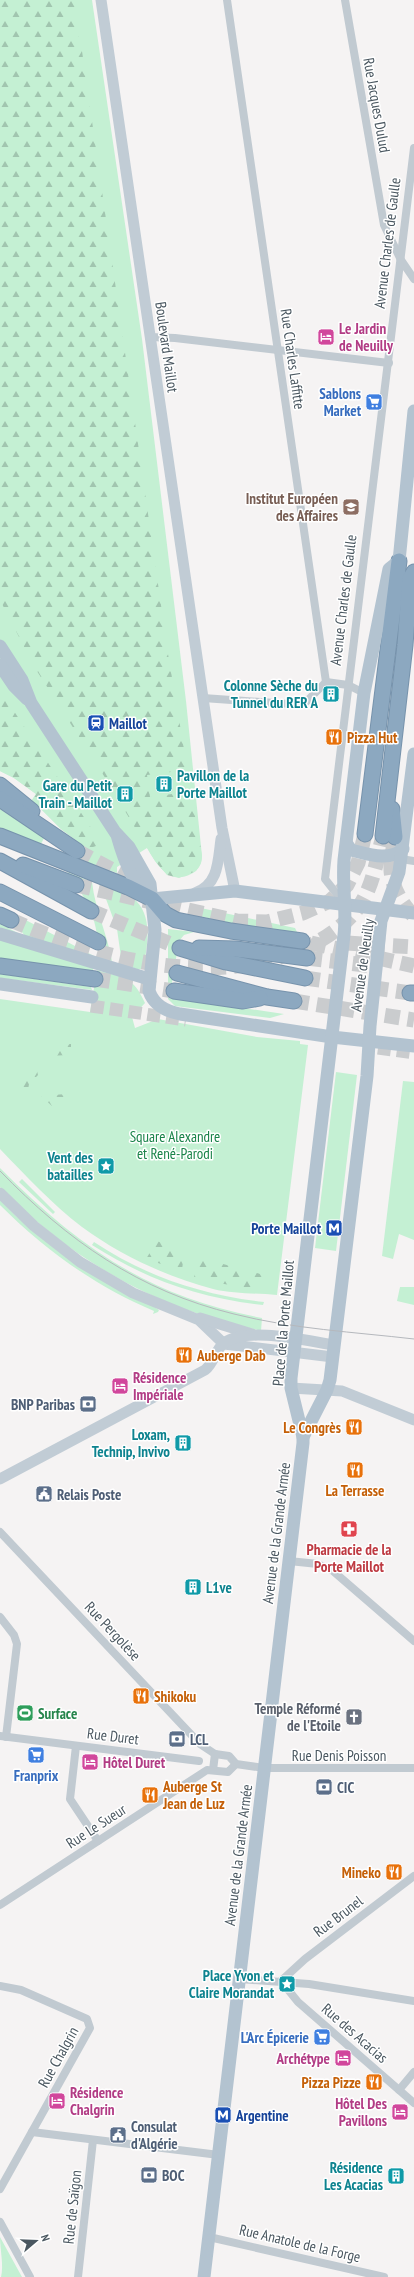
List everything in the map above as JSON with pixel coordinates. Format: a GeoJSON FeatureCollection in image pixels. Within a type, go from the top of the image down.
{"type":"FeatureCollection","features":[{"type":"Feature","properties":{"kind":"highway"},"geometry":{"type":"LineString","coordinates":[[364,834],[399,561]]}},
{"type":"Feature","properties":{"kind":"highway"},"geometry":{"type":"LineString","coordinates":[[399,848],[389,786],[410,579],[414,572]]}},
{"type":"Feature","properties":{"kind":"highway"},"geometry":{"type":"LineString","coordinates":[[0,785],[20,800],[61,839]]}},
{"type":"Feature","properties":{"kind":"highway"},"geometry":{"type":"LineString","coordinates":[[0,799],[77,851]]}},
{"type":"Feature","properties":{"kind":"highway"},"geometry":{"type":"LineString","coordinates":[[0,836],[117,882],[152,899],[165,914],[176,920],[231,931],[302,941]]}},
{"type":"Feature","properties":{"kind":"highway"},"geometry":{"type":"LineString","coordinates":[[0,857],[76,885]]}},
{"type":"Feature","properties":{"kind":"highway"},"geometry":{"type":"LineString","coordinates":[[0,861],[92,911]]}},
{"type":"Feature","properties":{"kind":"highway"},"geometry":{"type":"LineString","coordinates":[[0,892],[98,942]]}},
{"type":"Feature","properties":{"kind":"highway"},"geometry":{"type":"LineString","coordinates":[[305,978],[226,962],[180,948],[236,949],[307,958]]}},
{"type":"Feature","properties":{"kind":"highway"},"geometry":{"type":"LineString","coordinates":[[0,966],[95,979]]}},
{"type":"Feature","properties":{"kind":"highway"},"geometry":{"type":"LineString","coordinates":[[177,973],[267,997],[294,1001]]}},
{"type":"Feature","properties":{"kind":"highway"},"geometry":{"type":"LineString","coordinates":[[174,991],[242,1001],[267,997]]}},
{"type":"Feature","properties":{"kind":"main road","name":"Boulevard Maillot"},"geometry":{"type":"LineString","coordinates":[[101,0],[222,828]]}},
{"type":"Feature","properties":{"kind":"main road"},"geometry":{"type":"LineString","coordinates":[[414,412],[399,561],[389,569],[364,693],[347,844],[351,850],[386,857],[398,853],[414,754]]}},
{"type":"Feature","properties":{"kind":"main road"},"geometry":{"type":"LineString","coordinates":[[0,646],[22,680],[31,703],[116,833],[129,847],[150,884],[155,930],[149,978],[149,991],[152,998],[160,1006],[169,1012],[332,1037],[414,1046]]}},
{"type":"Feature","properties":{"kind":"main road"},"geometry":{"type":"LineString","coordinates":[[0,665],[14,686],[31,703]]}},
{"type":"Feature","properties":{"kind":"main road"},"geometry":{"type":"LineString","coordinates":[[222,828],[235,891]]}},
{"type":"Feature","properties":{"kind":"main road"},"geometry":{"type":"LineString","coordinates":[[188,894],[207,887],[212,881],[218,860],[222,828]]}},
{"type":"Feature","properties":{"kind":"main road","name":"Avenue de Neuilly"},"geometry":{"type":"LineString","coordinates":[[332,1037],[346,905],[343,883],[343,866],[347,844]]}},
{"type":"Feature","properties":{"kind":"main road","name":"Avenue de Neuilly"},"geometry":{"type":"LineString","coordinates":[[370,1041],[381,921],[387,910],[399,872],[399,848]]}},
{"type":"Feature","properties":{"kind":"main road"},"geometry":{"type":"LineString","coordinates":[[152,899],[188,894],[235,891],[414,913]]}},
{"type":"Feature","properties":{"kind":"main road"},"geometry":{"type":"LineString","coordinates":[[0,934],[149,978]]}},
{"type":"Feature","properties":{"kind":"main road"},"geometry":{"type":"LineString","coordinates":[[0,984],[91,1002],[0,993]]}},
{"type":"Feature","properties":{"kind":"main road","name":"Place de la Porte Maillot"},"geometry":{"type":"LineString","coordinates":[[303,1437],[291,1388],[332,1037]]}},
{"type":"Feature","properties":{"kind":"main road"},"geometry":{"type":"LineString","coordinates":[[303,1437],[327,1390],[370,1041]]}},
{"type":"Feature","properties":{"kind":"main road"},"geometry":{"type":"LineString","coordinates":[[0,1194],[34,1226],[80,1262],[133,1293],[199,1320],[224,1344],[295,1346],[333,1351]]}},
{"type":"Feature","properties":{"kind":"main road"},"geometry":{"type":"LineString","coordinates":[[178,1312],[295,1346]]}},
{"type":"Feature","properties":{"kind":"main road"},"geometry":{"type":"LineString","coordinates":[[0,1479],[205,1370],[224,1344],[240,1336],[257,1335]]}},
{"type":"Feature","properties":{"kind":"main road"},"geometry":{"type":"LineString","coordinates":[[291,1388],[342,1391],[414,1420]]}},
{"type":"Feature","properties":{"kind":"main road","name":"Avenue de la Grande Armée"},"geometry":{"type":"LineString","coordinates":[[204,2277],[303,1437]]}},
{"type":"Feature","properties":{"kind":"street","name":"Rue Charles Laffitte"},"geometry":{"type":"LineString","coordinates":[[226,0],[326,682]]}},
{"type":"Feature","properties":{"kind":"street","name":"Rue Jacques Dulud"},"geometry":{"type":"LineString","coordinates":[[345,0],[384,225],[401,260],[414,279]]}},
{"type":"Feature","properties":{"kind":"street","name":"Avenue Charles de Gaulle"},"geometry":{"type":"LineString","coordinates":[[346,905],[325,879],[414,148]]}},
{"type":"Feature","properties":{"kind":"street"},"geometry":{"type":"LineString","coordinates":[[150,337],[175,338],[389,363]]}},
{"type":"Feature","properties":{"kind":"street"},"geometry":{"type":"LineString","coordinates":[[203,698],[303,705],[326,682],[348,685],[364,693]]}},
{"type":"Feature","properties":{"kind":"street","name":"Rue Pergolèse"},"geometry":{"type":"LineString","coordinates":[[0,1532],[200,1744],[215,1754],[229,1756],[236,1764]]}},
{"type":"Feature","properties":{"kind":"street"},"geometry":{"type":"LineString","coordinates":[[289,1561],[318,1564],[333,1570],[414,1641]]}},
{"type":"Feature","properties":{"kind":"street"},"geometry":{"type":"LineString","coordinates":[[0,1617],[17,1639],[3,1736]]}},
{"type":"Feature","properties":{"kind":"street","name":"Rue Duret"},"geometry":{"type":"LineString","coordinates":[[3,1736],[199,1760]]}},
{"type":"Feature","properties":{"kind":"street"},"geometry":{"type":"LineString","coordinates":[[76,1746],[70,1799],[98,1842]]}},
{"type":"Feature","properties":{"kind":"street"},"geometry":{"type":"LineString","coordinates":[[207,1748],[199,1760],[210,1770],[228,1772],[236,1764]]}},
{"type":"Feature","properties":{"kind":"street"},"geometry":{"type":"LineString","coordinates":[[210,1770],[215,1754]]}},
{"type":"Feature","properties":{"kind":"street","name":"Rue Denis Poisson"},"geometry":{"type":"LineString","coordinates":[[236,1764],[264,1768],[293,1769],[414,1768]]}},
{"type":"Feature","properties":{"kind":"street","name":"Rue Le Sueur"},"geometry":{"type":"LineString","coordinates":[[0,1905],[210,1770]]}},
{"type":"Feature","properties":{"kind":"street","name":"Rue Brunel"},"geometry":{"type":"LineString","coordinates":[[281,1981],[305,1959],[414,1876]]}},
{"type":"Feature","properties":{"kind":"street"},"geometry":{"type":"LineString","coordinates":[[239,1979],[281,1981],[414,2001]]}},
{"type":"Feature","properties":{"kind":"street","name":"Rue des Acacias"},"geometry":{"type":"LineString","coordinates":[[281,1981],[298,2002],[414,2103]]}},
{"type":"Feature","properties":{"kind":"street","name":"Rue Chalgrin"},"geometry":{"type":"LineString","coordinates":[[0,1986],[21,1990],[87,2019],[90,2028],[0,2190]]}},
{"type":"Feature","properties":{"kind":"street"},"geometry":{"type":"LineString","coordinates":[[399,2090],[414,2072]]}},
{"type":"Feature","properties":{"kind":"street"},"geometry":{"type":"LineString","coordinates":[[32,2132],[219,2155]]}},
{"type":"Feature","properties":{"kind":"street","name":"Rue de Saïgon"},"geometry":{"type":"LineString","coordinates":[[78,2277],[94,2140]]}},
{"type":"Feature","properties":{"kind":"street"},"geometry":{"type":"LineString","coordinates":[[0,2222],[30,2277]]}},
{"type":"Feature","properties":{"kind":"street","name":"Rue Anatole de la Forge"},"geometry":{"type":"LineString","coordinates":[[209,2237],[384,2277]]}},
{"type":"Feature","properties":{"kind":"green space"},"geometry":{"type":"Polygon","coordinates":[[[0,0],[92,0],[142,339],[186,701],[202,859],[198,869],[183,877],[176,877],[164,872],[147,848],[117,867],[117,873],[72,857],[81,844],[61,829],[32,800],[36,794],[14,778],[0,771],[0,0]]]}},
{"type":"Feature","properties":{"kind":"green space"},"geometry":{"type":"Polygon","coordinates":[[[0,0],[81,0],[81,7],[76,10],[77,29],[82,51],[168,654],[202,856],[201,863],[196,871],[179,878],[167,875],[155,861],[104,776],[35,668],[0,600],[0,0]],[[185,772],[147,775],[150,797],[172,794],[173,791],[188,788],[185,772]]]}},
{"type":"Feature","properties":{"kind":"green space"},"geometry":{"type":"Polygon","coordinates":[[[0,690],[99,840],[96,846],[87,849],[83,848],[81,844],[61,829],[32,800],[36,794],[14,778],[0,771],[0,690]]]}},
{"type":"Feature","properties":{"kind":"green space"},"geometry":{"type":"Polygon","coordinates":[[[0,809],[44,838],[41,844],[0,828],[0,809]]]}},
{"type":"Feature","properties":{"kind":"green space"},"geometry":{"type":"Polygon","coordinates":[[[67,872],[92,882],[112,961],[98,956],[97,932],[91,911],[81,892],[67,872]]]}},
{"type":"Feature","properties":{"kind":"green space"},"geometry":{"type":"Polygon","coordinates":[[[102,882],[128,894],[136,901],[146,917],[148,936],[144,966],[141,969],[122,964],[117,929],[102,888],[102,882]]]}},
{"type":"Feature","properties":{"kind":"green space"},"geometry":{"type":"Polygon","coordinates":[[[1,907],[94,956],[93,972],[0,959],[0,924],[26,937],[1,907]]]}},
{"type":"Feature","properties":{"kind":"green space"},"geometry":{"type":"Polygon","coordinates":[[[196,907],[295,928],[297,932],[240,925],[193,915],[196,907]]]}},
{"type":"Feature","properties":{"kind":"green space"},"geometry":{"type":"Polygon","coordinates":[[[168,929],[194,932],[184,935],[179,941],[171,988],[175,998],[284,1014],[270,1018],[175,1006],[168,999],[168,929]]]}},
{"type":"Feature","properties":{"kind":"green space","name":"Square Alexandre et René-Parodi"},"geometry":{"type":"Polygon","coordinates":[[[97,970],[127,979],[141,994],[145,1003],[132,1017],[135,1028],[158,1019],[257,1037],[300,1041],[300,1044],[308,1045],[277,1295],[237,1293],[213,1289],[178,1278],[128,1256],[82,1227],[60,1209],[0,1149],[0,999],[90,1012],[97,970]]]}},
{"type":"Feature","properties":{"kind":"green space"},"geometry":{"type":"Polygon","coordinates":[[[0,974],[91,987],[92,990],[0,978],[0,974]]]}},
{"type":"Feature","properties":{"kind":"green space"},"geometry":{"type":"Polygon","coordinates":[[[71,1044],[71,1051],[67,1055],[49,1056],[45,1053],[46,1050],[58,1045],[71,1044]]]}},
{"type":"Feature","properties":{"kind":"green space"},"geometry":{"type":"Polygon","coordinates":[[[36,1067],[38,1075],[29,1084],[28,1090],[18,1089],[16,1086],[36,1067]]]}},
{"type":"Feature","properties":{"kind":"green space"},"geometry":{"type":"Polygon","coordinates":[[[336,1072],[357,1075],[336,1251],[315,1248],[336,1072]]]}},
{"type":"Feature","properties":{"kind":"green space"},"geometry":{"type":"Polygon","coordinates":[[[403,1081],[414,1082],[414,1240],[399,1234],[393,1259],[382,1256],[403,1081]]]}},
{"type":"Feature","properties":{"kind":"green space"},"geometry":{"type":"Polygon","coordinates":[[[66,1094],[64,1101],[57,1106],[52,1106],[41,1096],[66,1094]]]}},
{"type":"Feature","properties":{"kind":"green space"},"geometry":{"type":"Polygon","coordinates":[[[0,1168],[29,1197],[59,1222],[88,1245],[119,1265],[151,1282],[185,1297],[222,1309],[262,1318],[261,1331],[204,1316],[168,1302],[115,1277],[90,1262],[21,1208],[0,1187],[0,1168]]]}},
{"type":"Feature","properties":{"kind":"green space"},"geometry":{"type":"Polygon","coordinates":[[[22,1179],[55,1212],[53,1214],[19,1182],[22,1179]]]}},
{"type":"Feature","properties":{"kind":"green space"},"geometry":{"type":"Polygon","coordinates":[[[0,1200],[17,1217],[159,1310],[158,1312],[153,1314],[154,1311],[111,1290],[72,1266],[17,1221],[0,1205],[0,1200]]]}},
{"type":"Feature","properties":{"kind":"green space"},"geometry":{"type":"Polygon","coordinates":[[[157,1241],[184,1251],[182,1271],[146,1259],[157,1241]]]}},
{"type":"Feature","properties":{"kind":"green space"},"geometry":{"type":"Polygon","coordinates":[[[94,1242],[155,1275],[219,1295],[264,1302],[263,1305],[217,1298],[174,1286],[153,1278],[113,1257],[92,1245],[94,1242]]]}},
{"type":"Feature","properties":{"kind":"green space"},"geometry":{"type":"Polygon","coordinates":[[[197,1257],[264,1275],[260,1290],[194,1279],[197,1257]]]}},
{"type":"Feature","properties":{"kind":"green space"},"geometry":{"type":"Polygon","coordinates":[[[400,1287],[414,1287],[414,1305],[397,1301],[400,1287]]]}},
{"type":"Feature","properties":{"kind":"green space"},"geometry":{"type":"Polygon","coordinates":[[[0,2237],[22,2277],[1,2277],[2,2263],[0,2237]]]}},
{"type":"Feature","properties":{"kind":"tunnel"},"geometry":{"type":"LineString","coordinates":[[76,885],[237,921],[267,922],[303,913],[330,901],[347,885],[358,863],[365,834]]}},
{"type":"Feature","properties":{"kind":"tunnel"},"geometry":{"type":"LineString","coordinates":[[11,920],[79,946],[115,956],[151,963],[187,967],[223,967],[259,962],[295,952],[314,944],[339,927],[354,913],[368,889],[383,836]]}},
{"type":"Feature","properties":{"kind":"tunnel"},"geometry":{"type":"LineString","coordinates":[[395,837],[391,862],[392,879],[401,900],[414,916]]}},
{"type":"Feature","properties":{"kind":"tunnel"},"geometry":{"type":"LineString","coordinates":[[77,851],[143,886]]}},
{"type":"Feature","properties":{"kind":"tunnel"},"geometry":{"type":"LineString","coordinates":[[91,911],[180,948]]}},
{"type":"Feature","properties":{"kind":"tunnel"},"geometry":{"type":"LineString","coordinates":[[311,943],[414,966]]}},
{"type":"Feature","properties":{"kind":"tunnel"},"geometry":{"type":"LineString","coordinates":[[347,943],[414,947]]}},
{"type":"Feature","properties":{"kind":"tunnel"},"geometry":{"type":"LineString","coordinates":[[307,958],[381,967]]}},
{"type":"Feature","properties":{"kind":"tunnel"},"geometry":{"type":"LineString","coordinates":[[305,978],[410,993]]}},
{"type":"Feature","properties":{"kind":"tunnel"},"geometry":{"type":"LineString","coordinates":[[95,979],[174,991]]}},
{"type":"Feature","properties":{"kind":"tunnel"},"geometry":{"type":"LineString","coordinates":[[294,1001],[414,1020]]}},
{"type":"Feature","properties":{"kind":"tunnel"},"geometry":{"type":"LineString","coordinates":[[91,1006],[186,1020]]}},
{"type":"Feature","properties":{"kind":"tunnel"},"geometry":{"type":"LineString","coordinates":[[378,1048],[414,1053]]}},
{"type":"Feature","properties":{"kind":"tram line"},"geometry":{"type":"LineString","coordinates":[[0,1171],[52,1220],[79,1241],[136,1277],[167,1292],[199,1304],[256,1319],[324,1330],[414,1339]]}},
{"type":"Feature","properties":{"kind":"place","name":"Le Jardin de Neuilly"},"geometry":{"type":"Point","coordinates":[326,337]}},
{"type":"Feature","properties":{"kind":"place","name":"Sablons Market"},"geometry":{"type":"Point","coordinates":[374,402]}},
{"type":"Feature","properties":{"kind":"place","name":"Institut Européen des Affaires"},"geometry":{"type":"Point","coordinates":[351,507]}},
{"type":"Feature","properties":{"kind":"place","name":"Colonne Sèche du Tunnel du RER A"},"geometry":{"type":"Point","coordinates":[331,694]}},
{"type":"Feature","properties":{"kind":"place","name":"Maillot"},"geometry":{"type":"Point","coordinates":[96,723]}},
{"type":"Feature","properties":{"kind":"place","name":"Pizza Hut"},"geometry":{"type":"Point","coordinates":[334,737]}},
{"type":"Feature","properties":{"kind":"place","name":"Pavillon de la Porte Maillot"},"geometry":{"type":"Point","coordinates":[164,784]}},
{"type":"Feature","properties":{"kind":"place","name":"Gare du Petit Train - Maillot"},"geometry":{"type":"Point","coordinates":[125,794]}},
{"type":"Feature","properties":{"kind":"place","name":"Vent des batailles"},"geometry":{"type":"Point","coordinates":[106,1166]}},
{"type":"Feature","properties":{"kind":"place","name":"Porte Maillot"},"geometry":{"type":"Point","coordinates":[334,1228]}},
{"type":"Feature","properties":{"kind":"place","name":"Auberge Dab"},"geometry":{"type":"Point","coordinates":[184,1355]}},
{"type":"Feature","properties":{"kind":"place","name":"Résidence Impériale"},"geometry":{"type":"Point","coordinates":[120,1386]}},
{"type":"Feature","properties":{"kind":"place","name":"BNP Paribas"},"geometry":{"type":"Point","coordinates":[88,1404]}},
{"type":"Feature","properties":{"kind":"place","name":"Le Congrès"},"geometry":{"type":"Point","coordinates":[354,1427]}},
{"type":"Feature","properties":{"kind":"place","name":"Loxam, Technip, Invivo"},"geometry":{"type":"Point","coordinates":[183,1443]}},
{"type":"Feature","properties":{"kind":"place","name":"La Terrasse"},"geometry":{"type":"Point","coordinates":[355,1470]}},
{"type":"Feature","properties":{"kind":"place","name":"Relais Poste"},"geometry":{"type":"Point","coordinates":[44,1494]}},
{"type":"Feature","properties":{"kind":"place","name":"Pharmacie de la Porte Maillot"},"geometry":{"type":"Point","coordinates":[349,1529]}},
{"type":"Feature","properties":{"kind":"place","name":"L1ve"},"geometry":{"type":"Point","coordinates":[193,1587]}},
{"type":"Feature","properties":{"kind":"place","name":"Shikoku"},"geometry":{"type":"Point","coordinates":[141,1696]}},
{"type":"Feature","properties":{"kind":"place","name":"Surface"},"geometry":{"type":"Point","coordinates":[25,1713]}},
{"type":"Feature","properties":{"kind":"place","name":"Temple Réformé de l'Etoile"},"geometry":{"type":"Point","coordinates":[354,1717]}},
{"type":"Feature","properties":{"kind":"place","name":"LCL"},"geometry":{"type":"Point","coordinates":[177,1739]}},
{"type":"Feature","properties":{"kind":"place","name":"Franprix"},"geometry":{"type":"Point","coordinates":[36,1755]}},
{"type":"Feature","properties":{"kind":"place","name":"Hôtel Duret"},"geometry":{"type":"Point","coordinates":[90,1762]}},
{"type":"Feature","properties":{"kind":"place","name":"CIC"},"geometry":{"type":"Point","coordinates":[324,1787]}},
{"type":"Feature","properties":{"kind":"place","name":"Auberge St Jean de Luz"},"geometry":{"type":"Point","coordinates":[150,1795]}},
{"type":"Feature","properties":{"kind":"place","name":"Mineko"},"geometry":{"type":"Point","coordinates":[394,1872]}},
{"type":"Feature","properties":{"kind":"place","name":"Place Yvon et Claire Morandat"},"geometry":{"type":"Point","coordinates":[287,1984]}},
{"type":"Feature","properties":{"kind":"place","name":"L'Arc Épicerie"},"geometry":{"type":"Point","coordinates":[322,2037]}},
{"type":"Feature","properties":{"kind":"place","name":"Archétype"},"geometry":{"type":"Point","coordinates":[343,2058]}},
{"type":"Feature","properties":{"kind":"place","name":"Pizza Pizze"},"geometry":{"type":"Point","coordinates":[374,2082]}},
{"type":"Feature","properties":{"kind":"place","name":"Résidence Chalgrin"},"geometry":{"type":"Point","coordinates":[57,2101]}},
{"type":"Feature","properties":{"kind":"place","name":"Hôtel Des Pavillons"},"geometry":{"type":"Point","coordinates":[400,2112]}},
{"type":"Feature","properties":{"kind":"place","name":"Argentine"},"geometry":{"type":"Point","coordinates":[223,2115]}},
{"type":"Feature","properties":{"kind":"place","name":"Consulat d'Algérie"},"geometry":{"type":"Point","coordinates":[118,2135]}},
{"type":"Feature","properties":{"kind":"place","name":"BOC"},"geometry":{"type":"Point","coordinates":[149,2175]}},
{"type":"Feature","properties":{"kind":"place","name":"Résidence Les Acacias"},"geometry":{"type":"Point","coordinates":[396,2176]}}]}
